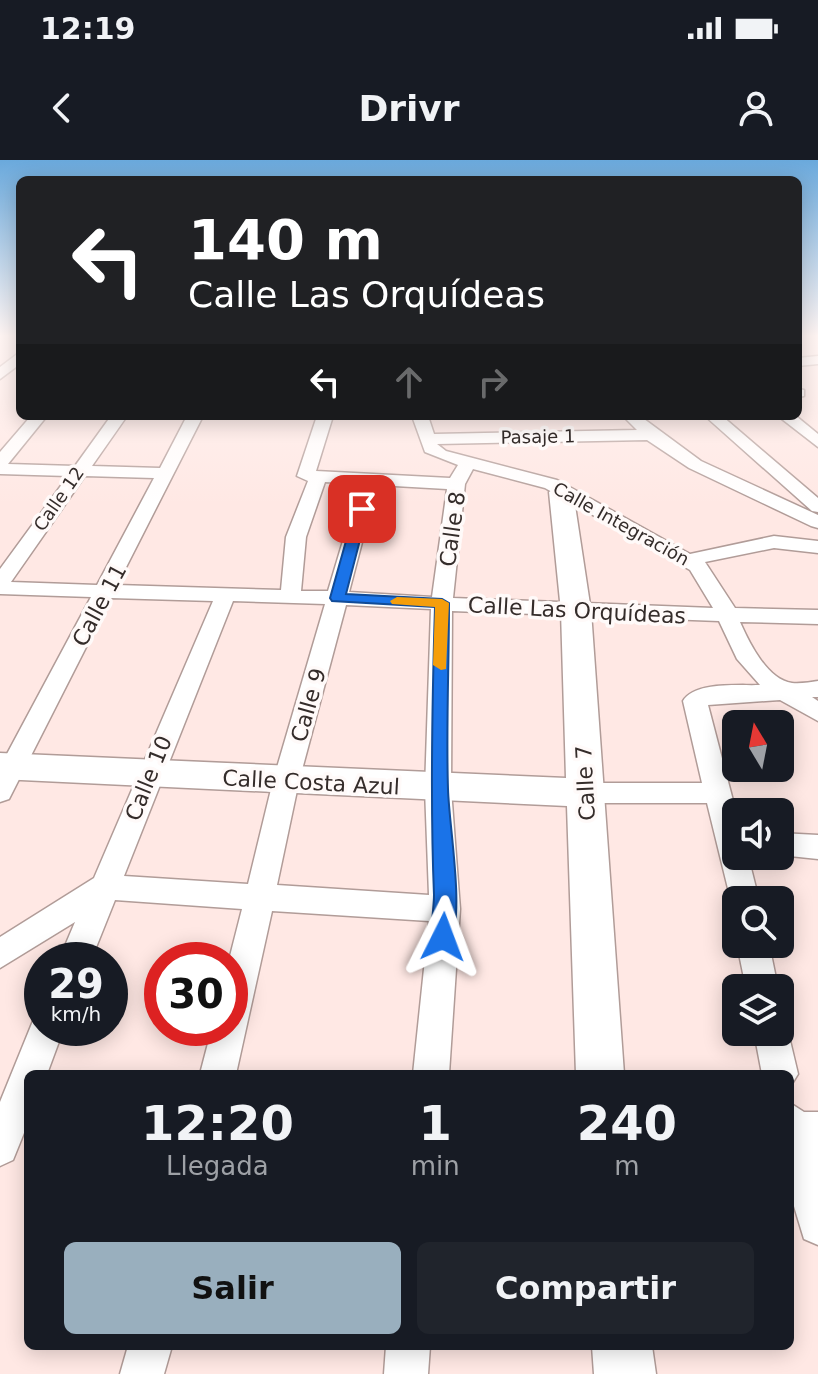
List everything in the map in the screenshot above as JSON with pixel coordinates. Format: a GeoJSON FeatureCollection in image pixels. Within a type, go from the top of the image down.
{"type":"FeatureCollection","features":[{"type":"Feature","properties":{"kind":"street"},"geometry":{"type":"LineString","coordinates":[[0,466],[36,420]]}},
{"type":"Feature","properties":{"kind":"street","name":"Calle 12"},"geometry":{"type":"LineString","coordinates":[[0,585],[116,420]]}},
{"type":"Feature","properties":{"kind":"street","name":"Calle 11"},"geometry":{"type":"LineString","coordinates":[[5,775],[106,592],[193,420]]}},
{"type":"Feature","properties":{"kind":"street"},"geometry":{"type":"LineString","coordinates":[[290,599],[296,537],[324,420]]}},
{"type":"Feature","properties":{"kind":"street"},"geometry":{"type":"LineString","coordinates":[[421,420],[427,439]]}},
{"type":"Feature","properties":{"kind":"street"},"geometry":{"type":"LineString","coordinates":[[635,420],[648,435],[681,459],[817,509]]}},
{"type":"Feature","properties":{"kind":"street"},"geometry":{"type":"LineString","coordinates":[[717,420],[817,509]]}},
{"type":"Feature","properties":{"kind":"street"},"geometry":{"type":"LineString","coordinates":[[791,420],[818,442]]}},
{"type":"Feature","properties":{"kind":"street","name":"Pasaje 1"},"geometry":{"type":"LineString","coordinates":[[427,439],[648,435]]}},
{"type":"Feature","properties":{"kind":"street","name":"Calle Integración"},"geometry":{"type":"LineString","coordinates":[[427,439],[431,449],[461,474],[551,484],[688,560],[712,581],[746,656],[764,675],[786,691]]}},
{"type":"Feature","properties":{"kind":"street"},"geometry":{"type":"LineString","coordinates":[[0,466],[167,473]]}},
{"type":"Feature","properties":{"kind":"street"},"geometry":{"type":"LineString","coordinates":[[313,476],[370,479],[461,474]]}},
{"type":"Feature","properties":{"kind":"street","name":"Calle 8"},"geometry":{"type":"LineString","coordinates":[[431,1070],[445,909],[438,789],[442,603],[461,474]]}},
{"type":"Feature","properties":{"kind":"street","name":"Calle 9"},"geometry":{"type":"LineString","coordinates":[[248,956],[286,781],[370,479]]}},
{"type":"Feature","properties":{"kind":"street","name":"Calle 7"},"geometry":{"type":"LineString","coordinates":[[561,492],[576,611],[600,1070]]}},
{"type":"Feature","properties":{"kind":"street"},"geometry":{"type":"LineString","coordinates":[[688,560],[774,542],[818,547]]}},
{"type":"Feature","properties":{"kind":"street","name":"Calle Las Orquídeas"},"geometry":{"type":"LineString","coordinates":[[0,585],[576,611],[818,617]]}},
{"type":"Feature","properties":{"kind":"street","name":"Calle 10"},"geometry":{"type":"LineString","coordinates":[[82,942],[225,596]]}},
{"type":"Feature","properties":{"kind":"street"},"geometry":{"type":"LineString","coordinates":[[722,807],[695,701],[705,697],[786,691],[818,707]]}},
{"type":"Feature","properties":{"kind":"street","name":"Calle Costa Azul"},"geometry":{"type":"LineString","coordinates":[[5,775],[149,774],[438,789],[717,793]]}},
{"type":"Feature","properties":{"kind":"street"},"geometry":{"type":"LineString","coordinates":[[794,845],[818,847]]}},
{"type":"Feature","properties":{"kind":"street"},"geometry":{"type":"LineString","coordinates":[[0,954],[104,887],[445,909]]}},
{"type":"Feature","properties":{"kind":"street"},"geometry":{"type":"LineString","coordinates":[[30,1070],[40,1046]]}},
{"type":"Feature","properties":{"kind":"street","name":"Calle 9"},"geometry":{"type":"LineString","coordinates":[[219,1070],[225,1046]]}},
{"type":"Feature","properties":{"kind":"street"},"geometry":{"type":"LineString","coordinates":[[774,1046],[779,1070]]}},
{"type":"Feature","properties":{"kind":"street"},"geometry":{"type":"LineString","coordinates":[[0,1147],[24,1085]]}},
{"type":"Feature","properties":{"kind":"street"},"geometry":{"type":"LineString","coordinates":[[802,1131],[818,1225]]}},
{"type":"Feature","properties":{"kind":"street"},"geometry":{"type":"LineString","coordinates":[[142,1374],[149,1350]]}},
{"type":"Feature","properties":{"kind":"street"},"geometry":{"type":"LineString","coordinates":[[406,1374],[408,1350]]}},
{"type":"Feature","properties":{"kind":"street"},"geometry":{"type":"LineString","coordinates":[[622,1350],[625,1374]]}},
{"type":"Feature","properties":{"kind":"slow traffic"},"geometry":{"type":"LineString","coordinates":[[397,601],[442,603],[441,665]]}},
{"type":"Feature","properties":{"kind":"route"},"geometry":{"type":"LineString","coordinates":[[362,509],[338,598],[442,603],[438,789],[445,909],[443,937]]}}]}
